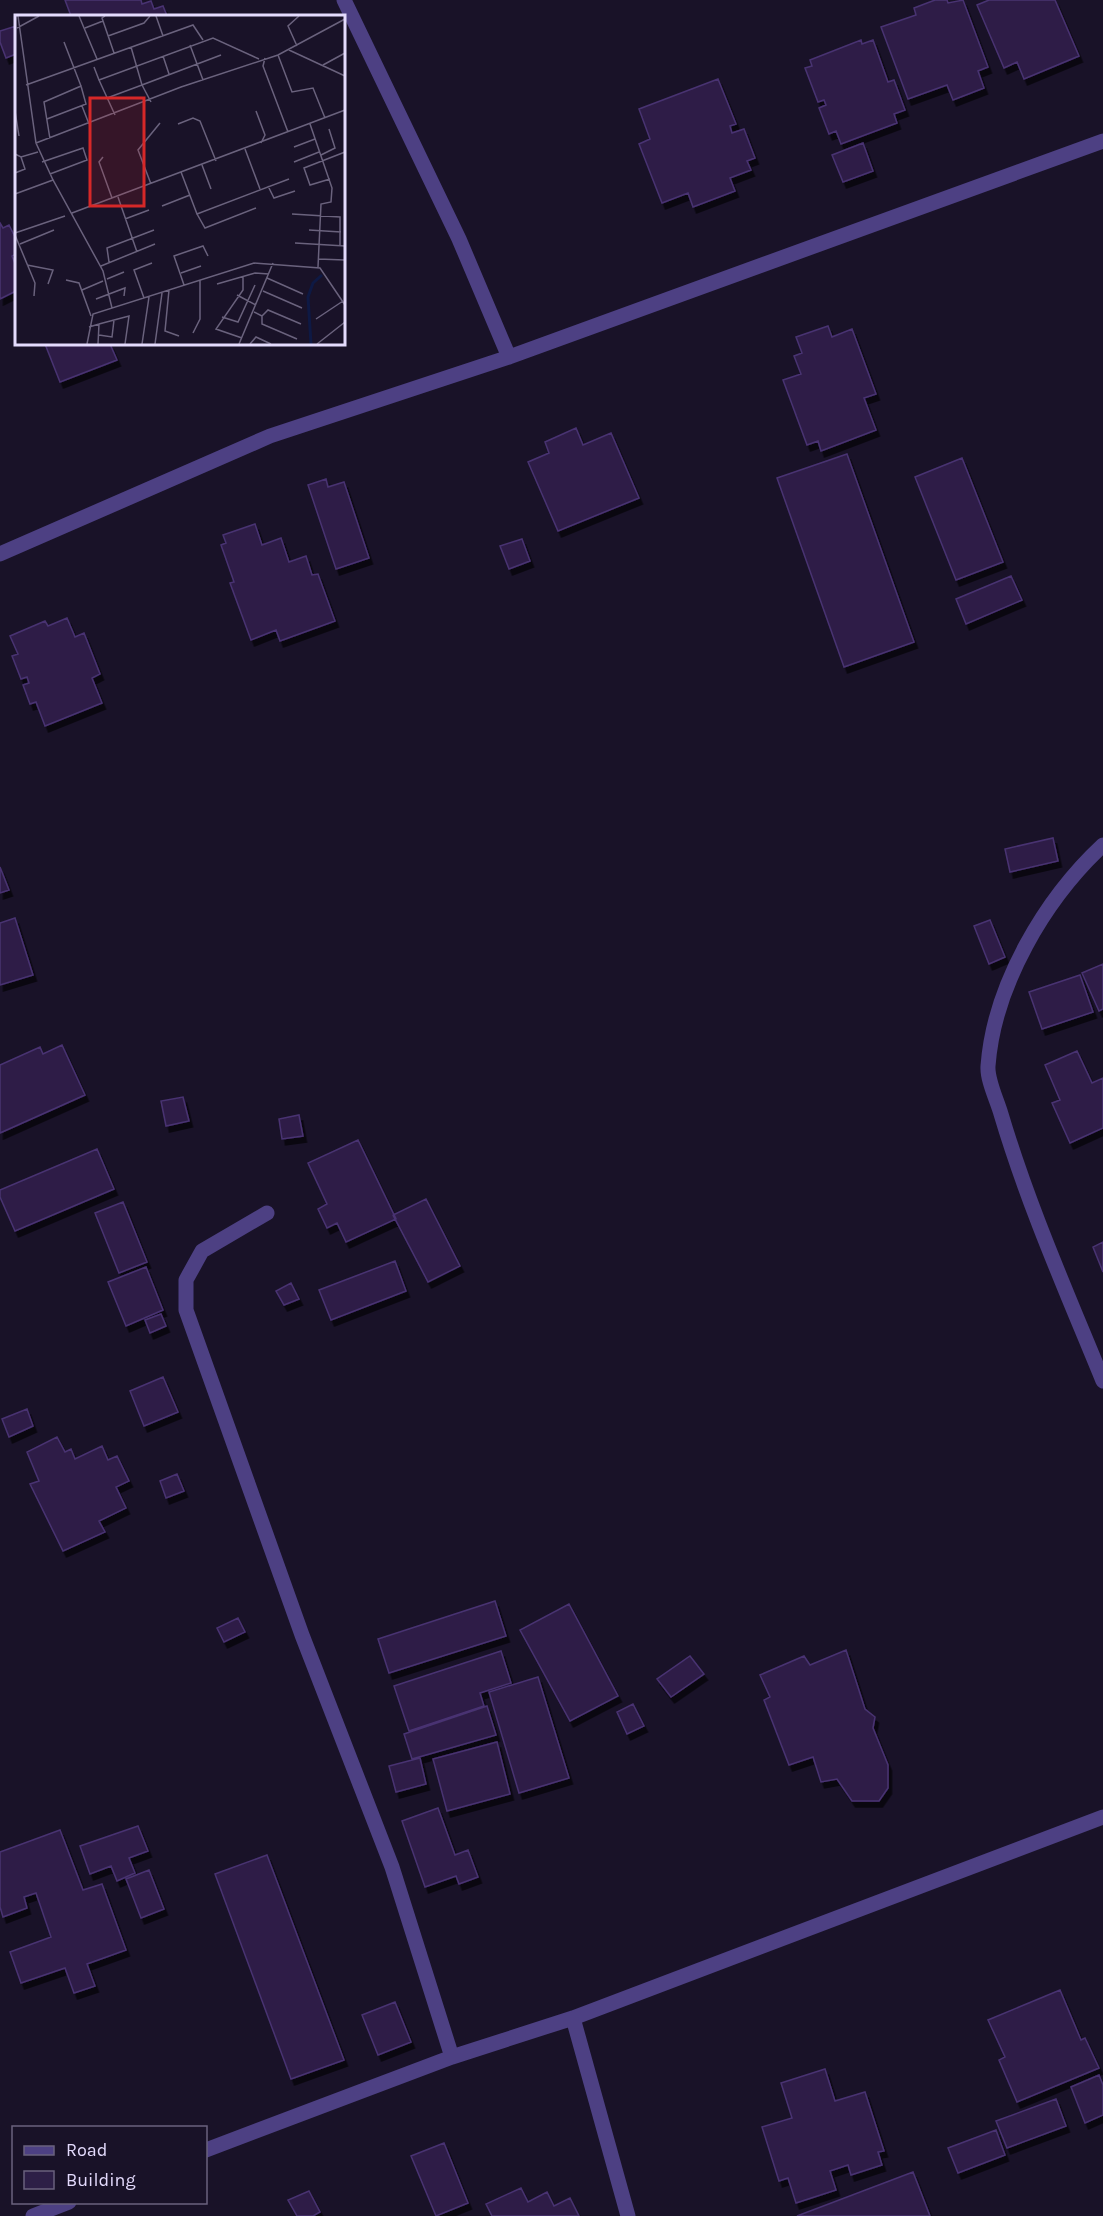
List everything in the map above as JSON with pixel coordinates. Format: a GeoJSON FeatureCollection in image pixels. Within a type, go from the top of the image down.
{"type":"FeatureCollection","features":[{"type":"Feature","properties":{"kind":"street"},"geometry":{"type":"LineString","coordinates":[[349,2],[459,239],[509,357]]}},
{"type":"Feature","properties":{"kind":"street"},"geometry":{"type":"LineString","coordinates":[[0,554],[270,436],[509,357],[1103,141]]}},
{"type":"Feature","properties":{"kind":"street"},"geometry":{"type":"LineString","coordinates":[[1103,845],[1082,864],[1035,930],[1003,991],[987,1068],[1017,1171],[1103,1381]]}},
{"type":"Feature","properties":{"kind":"street"},"geometry":{"type":"LineString","coordinates":[[267,1213],[202,1251],[186,1280],[186,1310],[302,1635],[392,1867],[452,2057]]}},
{"type":"Feature","properties":{"kind":"street"},"geometry":{"type":"LineString","coordinates":[[207,2150],[452,2057],[573,2018],[1103,1818]]}},
{"type":"Feature","properties":{"kind":"street"},"geometry":{"type":"LineString","coordinates":[[573,2018],[628,2216]]}},
{"type":"Feature","properties":{"kind":"street"},"geometry":{"type":"LineString","coordinates":[[33,2216],[64,2204]]}},
{"type":"Feature","properties":{"kind":"building"},"geometry":{"type":"Polygon","coordinates":[[[65,0],[141,0],[142,4],[151,1],[154,9],[163,6],[167,15],[71,15],[65,0]]]}},
{"type":"Feature","properties":{"kind":"building"},"geometry":{"type":"Polygon","coordinates":[[[935,0],[947,0],[948,3],[963,0],[988,67],[978,71],[984,88],[953,100],[947,85],[908,99],[881,27],[916,15],[914,8],[935,0]]]}},
{"type":"Feature","properties":{"kind":"building"},"geometry":{"type":"Polygon","coordinates":[[[989,0],[1055,0],[1079,56],[1024,79],[1017,62],[1004,68],[977,5],[989,0]]]}},
{"type":"Feature","properties":{"kind":"building"},"geometry":{"type":"Polygon","coordinates":[[[15,26],[15,54],[6,58],[0,42],[0,31],[15,26]]]}},
{"type":"Feature","properties":{"kind":"building"},"geometry":{"type":"Polygon","coordinates":[[[861,40],[862,44],[873,40],[888,82],[894,80],[905,110],[894,114],[897,123],[841,144],[836,131],[829,134],[819,108],[826,105],[824,100],[818,102],[805,68],[812,66],[810,60],[861,40]]]}},
{"type":"Feature","properties":{"kind":"building"},"geometry":{"type":"Polygon","coordinates":[[[718,79],[736,124],[730,126],[732,133],[744,129],[755,158],[747,161],[751,170],[730,178],[735,191],[693,207],[688,193],[662,203],[639,144],[650,139],[639,109],[718,79]]]}},
{"type":"Feature","properties":{"kind":"building"},"geometry":{"type":"Polygon","coordinates":[[[863,143],[873,171],[843,182],[832,155],[863,143]]]}},
{"type":"Feature","properties":{"kind":"building"},"geometry":{"type":"Polygon","coordinates":[[[0,223],[3,228],[9,225],[15,237],[15,254],[12,256],[15,264],[15,292],[0,299],[0,223]]]}},
{"type":"Feature","properties":{"kind":"building"},"geometry":{"type":"Polygon","coordinates":[[[828,326],[832,337],[852,329],[876,394],[864,398],[876,430],[821,451],[818,441],[807,445],[783,380],[801,374],[794,356],[802,353],[796,337],[828,326]]]}},
{"type":"Feature","properties":{"kind":"building"},"geometry":{"type":"Polygon","coordinates":[[[45,345],[110,345],[117,360],[60,382],[45,345]]]}},
{"type":"Feature","properties":{"kind":"building"},"geometry":{"type":"Polygon","coordinates":[[[576,428],[583,445],[611,433],[639,498],[558,531],[528,462],[549,453],[545,442],[576,428]]]}},
{"type":"Feature","properties":{"kind":"building"},"geometry":{"type":"Polygon","coordinates":[[[847,454],[914,642],[844,667],[777,478],[847,454]]]}},
{"type":"Feature","properties":{"kind":"building"},"geometry":{"type":"Polygon","coordinates":[[[962,458],[1003,562],[956,580],[915,477],[962,458]]]}},
{"type":"Feature","properties":{"kind":"building"},"geometry":{"type":"Polygon","coordinates":[[[326,479],[328,487],[344,482],[369,558],[336,569],[308,485],[326,479]]]}},
{"type":"Feature","properties":{"kind":"building"},"geometry":{"type":"Polygon","coordinates":[[[255,524],[262,545],[281,538],[289,562],[306,556],[312,575],[318,574],[335,621],[280,641],[276,630],[251,640],[230,583],[234,582],[221,545],[226,543],[223,535],[255,524]]]}},
{"type":"Feature","properties":{"kind":"building"},"geometry":{"type":"Polygon","coordinates":[[[522,539],[530,561],[509,569],[500,546],[522,539]]]}},
{"type":"Feature","properties":{"kind":"building"},"geometry":{"type":"Polygon","coordinates":[[[1011,576],[1022,600],[966,624],[956,599],[1011,576]]]}},
{"type":"Feature","properties":{"kind":"building"},"geometry":{"type":"Polygon","coordinates":[[[67,618],[75,637],[84,633],[100,674],[92,678],[102,703],[45,726],[36,702],[30,704],[23,685],[29,683],[27,677],[21,679],[12,656],[18,654],[10,636],[45,621],[48,626],[67,618]]]}},
{"type":"Feature","properties":{"kind":"building"},"geometry":{"type":"Polygon","coordinates":[[[1053,838],[1058,861],[1010,872],[1005,849],[1053,838]]]}},
{"type":"Feature","properties":{"kind":"building"},"geometry":{"type":"Polygon","coordinates":[[[0,867],[9,890],[0,893],[0,867]]]}},
{"type":"Feature","properties":{"kind":"building"},"geometry":{"type":"Polygon","coordinates":[[[15,918],[33,975],[0,985],[0,923],[15,918]]]}},
{"type":"Feature","properties":{"kind":"building"},"geometry":{"type":"Polygon","coordinates":[[[990,920],[1005,957],[989,964],[974,926],[990,920]]]}},
{"type":"Feature","properties":{"kind":"building"},"geometry":{"type":"Polygon","coordinates":[[[1103,964],[1103,1009],[1099,1011],[1082,973],[1103,964]]]}},
{"type":"Feature","properties":{"kind":"building"},"geometry":{"type":"Polygon","coordinates":[[[1080,975],[1093,1012],[1042,1029],[1029,992],[1080,975]]]}},
{"type":"Feature","properties":{"kind":"building"},"geometry":{"type":"Polygon","coordinates":[[[62,1045],[85,1095],[0,1133],[0,1065],[40,1047],[43,1054],[62,1045]]]}},
{"type":"Feature","properties":{"kind":"building"},"geometry":{"type":"Polygon","coordinates":[[[1077,1051],[1092,1083],[1103,1078],[1103,1128],[1070,1143],[1052,1103],[1060,1100],[1045,1065],[1077,1051]]]}},
{"type":"Feature","properties":{"kind":"building"},"geometry":{"type":"Polygon","coordinates":[[[183,1097],[189,1121],[166,1126],[161,1101],[183,1097]]]}},
{"type":"Feature","properties":{"kind":"building"},"geometry":{"type":"Polygon","coordinates":[[[299,1115],[303,1136],[282,1139],[279,1119],[299,1115]]]}},
{"type":"Feature","properties":{"kind":"building"},"geometry":{"type":"Polygon","coordinates":[[[358,1140],[396,1219],[346,1242],[337,1223],[327,1228],[318,1209],[327,1204],[308,1163],[358,1140]]]}},
{"type":"Feature","properties":{"kind":"building"},"geometry":{"type":"Polygon","coordinates":[[[97,1149],[114,1189],[15,1231],[0,1197],[0,1190],[97,1149]]]}},
{"type":"Feature","properties":{"kind":"building"},"geometry":{"type":"Polygon","coordinates":[[[426,1199],[460,1266],[428,1282],[393,1215],[426,1199]]]}},
{"type":"Feature","properties":{"kind":"building"},"geometry":{"type":"Polygon","coordinates":[[[123,1202],[147,1262],[119,1273],[95,1213],[123,1202]]]}},
{"type":"Feature","properties":{"kind":"building"},"geometry":{"type":"Polygon","coordinates":[[[1103,1242],[1103,1272],[1093,1247],[1103,1242]]]}},
{"type":"Feature","properties":{"kind":"building"},"geometry":{"type":"Polygon","coordinates":[[[395,1261],[406,1291],[331,1320],[319,1290],[395,1261]]]}},
{"type":"Feature","properties":{"kind":"building"},"geometry":{"type":"Polygon","coordinates":[[[146,1267],[163,1310],[126,1326],[108,1282],[146,1267]]]}},
{"type":"Feature","properties":{"kind":"building"},"geometry":{"type":"Polygon","coordinates":[[[291,1283],[299,1299],[284,1305],[276,1291],[291,1283]]]}},
{"type":"Feature","properties":{"kind":"building"},"geometry":{"type":"Polygon","coordinates":[[[161,1314],[166,1326],[150,1333],[145,1320],[161,1314]]]}},
{"type":"Feature","properties":{"kind":"building"},"geometry":{"type":"Polygon","coordinates":[[[163,1377],[178,1412],[144,1426],[130,1391],[163,1377]]]}},
{"type":"Feature","properties":{"kind":"building"},"geometry":{"type":"Polygon","coordinates":[[[27,1409],[33,1426],[9,1437],[2,1419],[27,1409]]]}},
{"type":"Feature","properties":{"kind":"building"},"geometry":{"type":"Polygon","coordinates":[[[57,1437],[65,1452],[71,1449],[75,1459],[102,1446],[108,1460],[117,1456],[129,1481],[116,1487],[126,1508],[99,1521],[105,1532],[63,1551],[30,1484],[39,1481],[27,1452],[57,1437]]]}},
{"type":"Feature","properties":{"kind":"building"},"geometry":{"type":"Polygon","coordinates":[[[177,1474],[184,1491],[166,1498],[160,1481],[177,1474]]]}},
{"type":"Feature","properties":{"kind":"building"},"geometry":{"type":"Polygon","coordinates":[[[495,1601],[506,1636],[389,1673],[378,1639],[495,1601]]]}},
{"type":"Feature","properties":{"kind":"building"},"geometry":{"type":"Polygon","coordinates":[[[569,1604],[618,1696],[570,1721],[520,1630],[569,1604]]]}},
{"type":"Feature","properties":{"kind":"building"},"geometry":{"type":"Polygon","coordinates":[[[238,1618],[245,1632],[224,1642],[217,1628],[238,1618]]]}},
{"type":"Feature","properties":{"kind":"building"},"geometry":{"type":"Polygon","coordinates":[[[846,1650],[865,1709],[875,1717],[873,1728],[888,1765],[888,1788],[879,1801],[852,1801],[837,1779],[821,1782],[813,1757],[789,1765],[764,1700],[770,1697],[760,1675],[804,1656],[810,1665],[846,1650]]]}},
{"type":"Feature","properties":{"kind":"building"},"geometry":{"type":"Polygon","coordinates":[[[501,1651],[511,1683],[480,1693],[484,1706],[409,1731],[394,1686],[501,1651]]]}},
{"type":"Feature","properties":{"kind":"building"},"geometry":{"type":"Polygon","coordinates":[[[690,1656],[704,1674],[671,1697],[657,1679],[690,1656]]]}},
{"type":"Feature","properties":{"kind":"building"},"geometry":{"type":"Polygon","coordinates":[[[538,1677],[569,1778],[519,1793],[489,1692],[538,1677]]]}},
{"type":"Feature","properties":{"kind":"building"},"geometry":{"type":"Polygon","coordinates":[[[633,1704],[644,1726],[627,1734],[617,1712],[633,1704]]]}},
{"type":"Feature","properties":{"kind":"building"},"geometry":{"type":"Polygon","coordinates":[[[487,1706],[496,1735],[412,1759],[404,1734],[487,1706]]]}},
{"type":"Feature","properties":{"kind":"building"},"geometry":{"type":"Polygon","coordinates":[[[497,1742],[510,1794],[447,1811],[433,1759],[497,1742]]]}},
{"type":"Feature","properties":{"kind":"building"},"geometry":{"type":"Polygon","coordinates":[[[420,1758],[426,1784],[396,1792],[389,1766],[420,1758]]]}},
{"type":"Feature","properties":{"kind":"building"},"geometry":{"type":"Polygon","coordinates":[[[438,1808],[455,1855],[468,1850],[478,1877],[459,1884],[456,1876],[425,1887],[402,1821],[438,1808]]]}},
{"type":"Feature","properties":{"kind":"building"},"geometry":{"type":"Polygon","coordinates":[[[138,1826],[148,1851],[129,1858],[135,1873],[117,1881],[111,1866],[90,1874],[80,1846],[138,1826]]]}},
{"type":"Feature","properties":{"kind":"building"},"geometry":{"type":"Polygon","coordinates":[[[60,1830],[83,1890],[102,1884],[126,1950],[87,1964],[95,1986],[74,1993],[65,1968],[21,1983],[10,1952],[51,1937],[36,1893],[24,1897],[27,1908],[3,1917],[0,1907],[0,1852],[60,1830]]]}},
{"type":"Feature","properties":{"kind":"building"},"geometry":{"type":"Polygon","coordinates":[[[267,1855],[344,2060],[291,2079],[215,1874],[267,1855]]]}},
{"type":"Feature","properties":{"kind":"building"},"geometry":{"type":"Polygon","coordinates":[[[149,1870],[164,1909],[141,1918],[126,1879],[149,1870]]]}},
{"type":"Feature","properties":{"kind":"building"},"geometry":{"type":"Polygon","coordinates":[[[1060,1990],[1081,2040],[1085,2038],[1099,2068],[1017,2102],[999,2060],[1005,2057],[988,2020],[1060,1990]]]}},
{"type":"Feature","properties":{"kind":"building"},"geometry":{"type":"Polygon","coordinates":[[[395,2002],[411,2042],[378,2055],[362,2015],[395,2002]]]}},
{"type":"Feature","properties":{"kind":"building"},"geometry":{"type":"Polygon","coordinates":[[[825,2069],[835,2101],[865,2092],[884,2151],[878,2152],[882,2165],[851,2175],[848,2165],[830,2171],[836,2190],[796,2203],[788,2178],[779,2181],[762,2127],[792,2118],[781,2083],[825,2069]]]}},
{"type":"Feature","properties":{"kind":"building"},"geometry":{"type":"Polygon","coordinates":[[[1099,2075],[1103,2085],[1103,2115],[1085,2123],[1071,2087],[1099,2075]]]}},
{"type":"Feature","properties":{"kind":"building"},"geometry":{"type":"Polygon","coordinates":[[[1056,2099],[1066,2126],[1007,2148],[996,2121],[1056,2099]]]}},
{"type":"Feature","properties":{"kind":"building"},"geometry":{"type":"Polygon","coordinates":[[[996,2130],[1005,2155],[958,2173],[948,2148],[996,2130]]]}},
{"type":"Feature","properties":{"kind":"building"},"geometry":{"type":"Polygon","coordinates":[[[444,2143],[468,2203],[436,2216],[411,2156],[444,2143]]]}},
{"type":"Feature","properties":{"kind":"building"},"geometry":{"type":"Polygon","coordinates":[[[913,2172],[930,2216],[797,2216],[913,2172]]]}},
{"type":"Feature","properties":{"kind":"building"},"geometry":{"type":"Polygon","coordinates":[[[521,2188],[528,2202],[547,2192],[554,2206],[570,2198],[579,2216],[492,2216],[486,2204],[521,2188]]]}},
{"type":"Feature","properties":{"kind":"building"},"geometry":{"type":"Polygon","coordinates":[[[309,2191],[320,2212],[313,2216],[297,2216],[288,2200],[309,2191]]]}}]}
